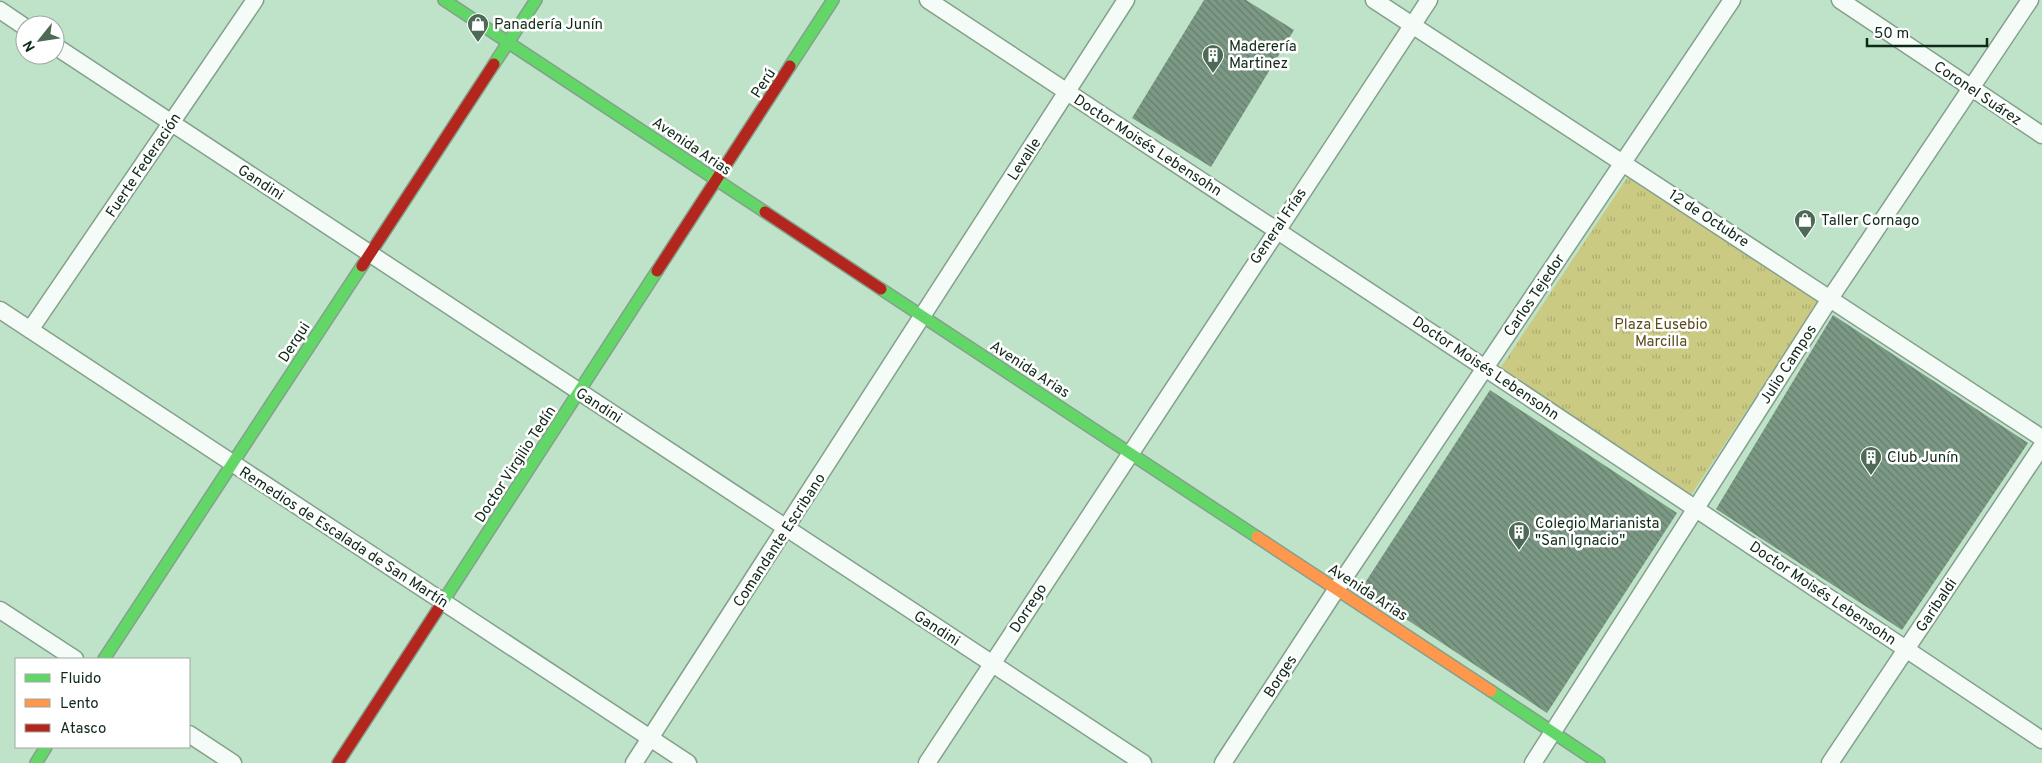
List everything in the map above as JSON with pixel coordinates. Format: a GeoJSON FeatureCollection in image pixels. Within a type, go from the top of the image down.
{"type":"FeatureCollection","features":[{"type":"Feature","properties":{"kind":"main road","name":"Avenida Arias"},"geometry":{"type":"LineString","coordinates":[[444,0],[1599,763]]}},
{"type":"Feature","properties":{"kind":"main road","name":"Derqui"},"geometry":{"type":"LineString","coordinates":[[105,658],[536,0]]}},
{"type":"Feature","properties":{"kind":"main road","name":"Perú"},"geometry":{"type":"LineString","coordinates":[[718,181],[834,0]]}},
{"type":"Feature","properties":{"kind":"main road","name":"Doctor Virgilio Tedín"},"geometry":{"type":"LineString","coordinates":[[338,763],[718,181]]}},
{"type":"Feature","properties":{"kind":"main road"},"geometry":{"type":"LineString","coordinates":[[36,763],[45,748]]}},
{"type":"Feature","properties":{"kind":"street","name":"Fuerte Federación"},"geometry":{"type":"LineString","coordinates":[[30,330],[255,0]]}},
{"type":"Feature","properties":{"kind":"street","name":"Doctor Moisés Lebensohn"},"geometry":{"type":"LineString","coordinates":[[928,0],[1696,508],[2042,740]]}},
{"type":"Feature","properties":{"kind":"street","name":"Levalle"},"geometry":{"type":"LineString","coordinates":[[923,317],[1126,0]]}},
{"type":"Feature","properties":{"kind":"street","name":"12 de Octubre"},"geometry":{"type":"LineString","coordinates":[[1374,0],[1624,162],[2042,438]]}},
{"type":"Feature","properties":{"kind":"street","name":"General Frías"},"geometry":{"type":"LineString","coordinates":[[1129,453],[1429,0]]}},
{"type":"Feature","properties":{"kind":"street","name":"Carlos Tejedor"},"geometry":{"type":"LineString","coordinates":[[1336,590],[1732,0]]}},
{"type":"Feature","properties":{"kind":"street","name":"Coronel Suárez"},"geometry":{"type":"LineString","coordinates":[[1840,0],[2042,135]]}},
{"type":"Feature","properties":{"kind":"street","name":"Julio Campos"},"geometry":{"type":"LineString","coordinates":[[1533,763],[1831,298],[2030,0]]}},
{"type":"Feature","properties":{"kind":"street"},"geometry":{"type":"LineString","coordinates":[[0,10],[15,20]]}},
{"type":"Feature","properties":{"kind":"street","name":"Gandini"},"geometry":{"type":"LineString","coordinates":[[65,53],[1143,763]]}},
{"type":"Feature","properties":{"kind":"street","name":"Remedios de Escalada de San Martín"},"geometry":{"type":"LineString","coordinates":[[0,310],[688,763]]}},
{"type":"Feature","properties":{"kind":"street","name":"Comandante Escribano"},"geometry":{"type":"LineString","coordinates":[[634,763],[923,317]]}},
{"type":"Feature","properties":{"kind":"street","name":"Garibaldi"},"geometry":{"type":"LineString","coordinates":[[1830,763],[2042,446]]}},
{"type":"Feature","properties":{"kind":"street","name":"Dorrego"},"geometry":{"type":"LineString","coordinates":[[927,763],[1129,453]]}},
{"type":"Feature","properties":{"kind":"street","name":"Borges"},"geometry":{"type":"LineString","coordinates":[[1223,763],[1336,590]]}},
{"type":"Feature","properties":{"kind":"street"},"geometry":{"type":"LineString","coordinates":[[0,610],[73,658]]}},
{"type":"Feature","properties":{"kind":"street"},"geometry":{"type":"LineString","coordinates":[[190,735],[233,763]]}},
{"type":"Feature","properties":{"kind":"green space","name":"Plaza Eusebio Marcilla"},"geometry":{"type":"Polygon","coordinates":[[[1629,175],[1819,301],[1691,495],[1499,370],[1629,175]]]}},
{"type":"Feature","properties":{"kind":"building","name":"Maderería Martinez"},"geometry":{"type":"Polygon","coordinates":[[[1204,0],[1246,0],[1294,30],[1211,167],[1132,118],[1204,0]]]}},
{"type":"Feature","properties":{"kind":"building","name":"Club Junín"},"geometry":{"type":"Polygon","coordinates":[[[1833,315],[2028,443],[1902,630],[1716,509],[1833,315]]]}},
{"type":"Feature","properties":{"kind":"building","name":"Colegio Marianista \"San Ignacio\""},"geometry":{"type":"Polygon","coordinates":[[[1490,390],[1677,513],[1547,713],[1361,589],[1490,390]]]}},
{"type":"Feature","properties":{"kind":"traffic: fast"},"geometry":{"type":"LineString","coordinates":[[444,0],[765,212]]}},
{"type":"Feature","properties":{"kind":"traffic: fast"},"geometry":{"type":"LineString","coordinates":[[494,64],[536,0]]}},
{"type":"Feature","properties":{"kind":"traffic: fast"},"geometry":{"type":"LineString","coordinates":[[790,66],[833,0]]}},
{"type":"Feature","properties":{"kind":"traffic: fast"},"geometry":{"type":"LineString","coordinates":[[105,658],[362,266]]}},
{"type":"Feature","properties":{"kind":"traffic: fast"},"geometry":{"type":"LineString","coordinates":[[442,603],[657,271]]}},
{"type":"Feature","properties":{"kind":"traffic: fast"},"geometry":{"type":"LineString","coordinates":[[881,289],[1257,537]]}},
{"type":"Feature","properties":{"kind":"traffic: fast"},"geometry":{"type":"LineString","coordinates":[[1491,691],[1599,763]]}},
{"type":"Feature","properties":{"kind":"traffic: fast"},"geometry":{"type":"LineString","coordinates":[[36,763],[45,748]]}},
{"type":"Feature","properties":{"kind":"traffic: slow"},"geometry":{"type":"LineString","coordinates":[[1257,537],[1491,691]]}},
{"type":"Feature","properties":{"kind":"traffic: jam"},"geometry":{"type":"LineString","coordinates":[[362,266],[494,64]]}},
{"type":"Feature","properties":{"kind":"traffic: jam"},"geometry":{"type":"LineString","coordinates":[[657,271],[790,66]]}},
{"type":"Feature","properties":{"kind":"traffic: jam"},"geometry":{"type":"LineString","coordinates":[[765,212],[881,289]]}},
{"type":"Feature","properties":{"kind":"traffic: jam"},"geometry":{"type":"LineString","coordinates":[[338,763],[442,603]]}},
{"type":"Feature","properties":{"kind":"place","name":"Panadería Junín"},"geometry":{"type":"Point","coordinates":[478,43]}},
{"type":"Feature","properties":{"kind":"place","name":"Maderería Martinez"},"geometry":{"type":"Point","coordinates":[1213,74]}},
{"type":"Feature","properties":{"kind":"place","name":"Taller Cornago"},"geometry":{"type":"Point","coordinates":[1805,239]}},
{"type":"Feature","properties":{"kind":"place","name":"Club Junín"},"geometry":{"type":"Point","coordinates":[1871,476]}},
{"type":"Feature","properties":{"kind":"place","name":"Colegio Marianista \"San Ignacio\""},"geometry":{"type":"Point","coordinates":[1519,551]}}]}
